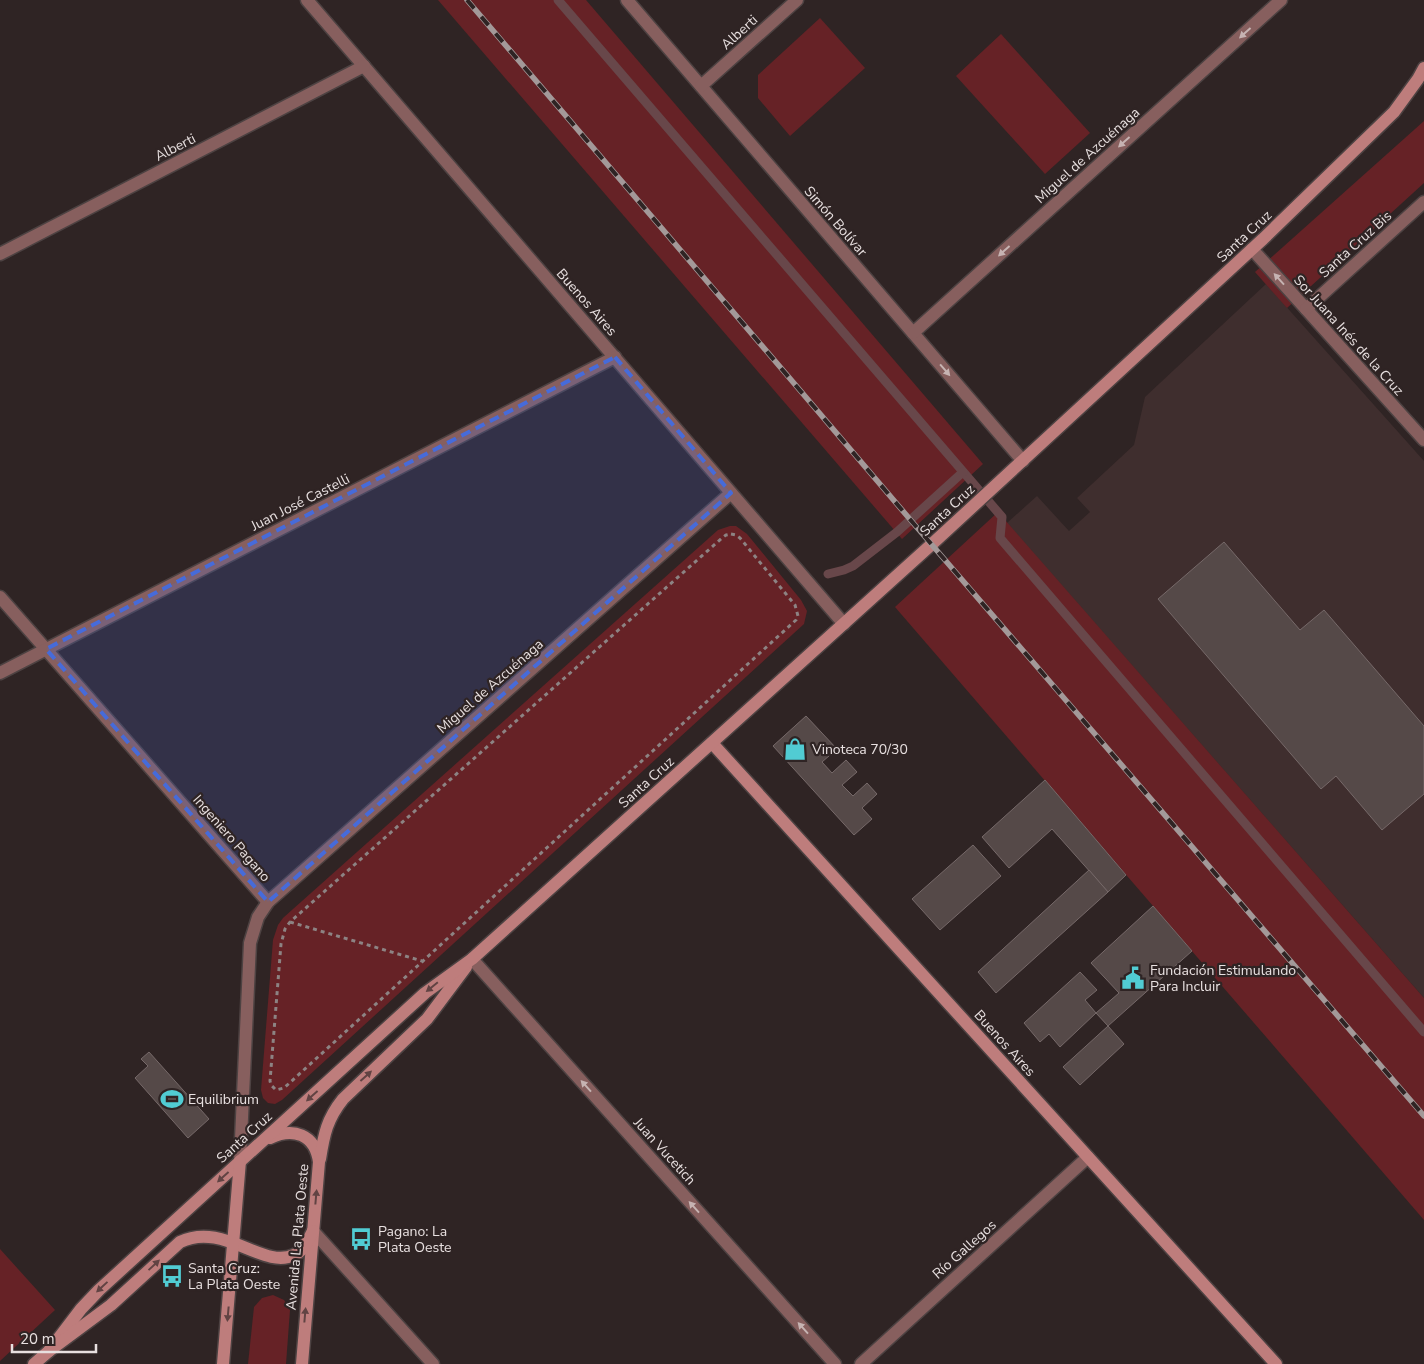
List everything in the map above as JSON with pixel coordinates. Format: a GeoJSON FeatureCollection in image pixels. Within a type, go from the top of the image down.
{"type":"FeatureCollection","features":[{"type":"Feature","properties":{"kind":"main road","name":"Santa Cruz"},"geometry":{"type":"LineString","coordinates":[[49,1351],[90,1299],[240,1161],[425,993],[472,959],[844,624],[1252,249],[1394,112],[1424,68]]}},
{"type":"Feature","properties":{"kind":"main road","name":"Buenos Aires"},"geometry":{"type":"LineString","coordinates":[[712,742],[1276,1364]]}},
{"type":"Feature","properties":{"kind":"main road","name":"Santa Cruz"},"geometry":{"type":"LineString","coordinates":[[319,1162],[324,1133],[338,1104],[352,1088],[427,1019],[472,959]]}},
{"type":"Feature","properties":{"kind":"main road","name":"Avenida La Plata Oeste"},"geometry":{"type":"LineString","coordinates":[[259,1144],[288,1132],[301,1135],[313,1144],[318,1155],[319,1162],[302,1364]]}},
{"type":"Feature","properties":{"kind":"main road"},"geometry":{"type":"LineString","coordinates":[[224,1364],[240,1161]]}},
{"type":"Feature","properties":{"kind":"main road","name":"Santa Cruz"},"geometry":{"type":"LineString","coordinates":[[34,1364],[111,1305],[180,1242],[190,1238],[208,1236],[234,1243],[265,1255],[282,1258],[296,1255],[313,1231]]}},
{"type":"Feature","properties":{"kind":"street","name":"Buenos Aires"},"geometry":{"type":"LineString","coordinates":[[307,0],[844,624]]}},
{"type":"Feature","properties":{"kind":"street","name":"Simón Bolívar"},"geometry":{"type":"LineString","coordinates":[[627,0],[1023,461]]}},
{"type":"Feature","properties":{"kind":"street","name":"Alberti"},"geometry":{"type":"LineString","coordinates":[[701,86],[797,0]]}},
{"type":"Feature","properties":{"kind":"street","name":"Miguel de Azcuénaga"},"geometry":{"type":"LineString","coordinates":[[913,333],[1281,0]]}},
{"type":"Feature","properties":{"kind":"street","name":"Alberti"},"geometry":{"type":"LineString","coordinates":[[0,254],[364,66]]}},
{"type":"Feature","properties":{"kind":"street","name":"Santa Cruz Bis"},"geometry":{"type":"LineString","coordinates":[[1306,309],[1424,202]]}},
{"type":"Feature","properties":{"kind":"street","name":"Sor Juana Inés de la Cruz"},"geometry":{"type":"LineString","coordinates":[[1252,249],[1424,440]]}},
{"type":"Feature","properties":{"kind":"street","name":"Juan José Castelli"},"geometry":{"type":"LineString","coordinates":[[0,673],[615,357]]}},
{"type":"Feature","properties":{"kind":"street","name":"Miguel de Azcuénaga"},"geometry":{"type":"LineString","coordinates":[[268,902],[731,493]]}},
{"type":"Feature","properties":{"kind":"street","name":"Ingeniero Pagano"},"geometry":{"type":"LineString","coordinates":[[0,597],[268,902],[258,917],[250,943],[240,1161]]}},
{"type":"Feature","properties":{"kind":"street","name":"Juan Vucetich"},"geometry":{"type":"LineString","coordinates":[[472,959],[835,1364]]}},
{"type":"Feature","properties":{"kind":"street","name":"Río Gallegos"},"geometry":{"type":"LineString","coordinates":[[861,1364],[1088,1157]]}},
{"type":"Feature","properties":{"kind":"street"},"geometry":{"type":"LineString","coordinates":[[313,1231],[433,1364]]}},
{"type":"Feature","properties":{"kind":"path"},"geometry":{"type":"LineString","coordinates":[[726,535],[736,535],[795,605],[798,616],[796,620],[284,1088],[276,1090],[270,1081],[276,1002],[281,944],[285,928],[290,922],[726,535]]}},
{"type":"Feature","properties":{"kind":"path"},"geometry":{"type":"LineString","coordinates":[[290,922],[423,961]]}},
{"type":"Feature","properties":{"kind":"highlighted area"},"geometry":{"type":"Polygon","coordinates":[[[615,357],[731,493],[268,902],[46,649],[615,357]]]}},
{"type":"Feature","properties":{"kind":"shaded area"},"geometry":{"type":"Polygon","coordinates":[[[438,0],[586,0],[983,464],[902,539],[438,0]]]}},
{"type":"Feature","properties":{"kind":"shaded area"},"geometry":{"type":"Polygon","coordinates":[[[820,18],[865,68],[790,136],[758,98],[758,75],[820,18]]]}},
{"type":"Feature","properties":{"kind":"shaded area"},"geometry":{"type":"Polygon","coordinates":[[[1001,34],[1090,133],[1045,174],[956,76],[1001,34]]]}},
{"type":"Feature","properties":{"kind":"shaded area"},"geometry":{"type":"Polygon","coordinates":[[[1424,121],[1424,183],[1287,308],[1255,272],[1424,121]]]}},
{"type":"Feature","properties":{"kind":"shaded area"},"geometry":{"type":"Polygon","coordinates":[[[1266,284],[1424,461],[1424,998],[1007,523],[1037,496],[1069,531],[1090,512],[1077,498],[1134,445],[1145,397],[1266,284]]]}},
{"type":"Feature","properties":{"kind":"shaded area"},"geometry":{"type":"Polygon","coordinates":[[[998,512],[1424,998],[1424,1220],[895,607],[998,512]]]}},
{"type":"Feature","properties":{"kind":"shaded area"},"geometry":{"type":"Polygon","coordinates":[[[736,526],[747,534],[801,600],[807,611],[804,624],[282,1100],[275,1104],[268,1103],[263,1098],[261,1090],[273,940],[278,925],[283,918],[718,530],[736,526]]]}},
{"type":"Feature","properties":{"kind":"shaded area"},"geometry":{"type":"Polygon","coordinates":[[[0,1249],[55,1310],[0,1361],[0,1249]]]}},
{"type":"Feature","properties":{"kind":"shaded area"},"geometry":{"type":"Polygon","coordinates":[[[273,1295],[284,1300],[290,1310],[286,1364],[248,1364],[254,1307],[262,1298],[273,1295]]]}},
{"type":"Feature","properties":{"kind":"building"},"geometry":{"type":"Polygon","coordinates":[[[1224,542],[1300,630],[1324,610],[1424,726],[1424,794],[1382,830],[1336,776],[1321,789],[1158,599],[1224,542]]]}},
{"type":"Feature","properties":{"kind":"building"},"geometry":{"type":"Polygon","coordinates":[[[806,716],[837,749],[822,762],[832,773],[846,760],[857,772],[842,785],[853,796],[867,783],[877,794],[862,808],[872,819],[854,835],[773,746],[806,716]]]}},
{"type":"Feature","properties":{"kind":"building"},"geometry":{"type":"Polygon","coordinates":[[[1045,780],[1126,875],[1108,892],[1052,829],[1009,868],[982,837],[1045,780]]]}},
{"type":"Feature","properties":{"kind":"building"},"geometry":{"type":"Polygon","coordinates":[[[973,845],[1001,876],[940,930],[912,899],[973,845]]]}},
{"type":"Feature","properties":{"kind":"building"},"geometry":{"type":"Polygon","coordinates":[[[1089,870],[1108,892],[996,993],[978,972],[1089,870]]]}},
{"type":"Feature","properties":{"kind":"building","name":"Fundación Estimulando Para Incluir"},"geometry":{"type":"Polygon","coordinates":[[[1153,906],[1192,951],[1108,1026],[1096,1013],[1119,993],[1091,963],[1153,906]]]}},
{"type":"Feature","properties":{"kind":"building"},"geometry":{"type":"Polygon","coordinates":[[[1080,972],[1097,990],[1085,1000],[1096,1013],[1060,1047],[1049,1034],[1040,1042],[1024,1023],[1080,972]]]}},
{"type":"Feature","properties":{"kind":"building"},"geometry":{"type":"Polygon","coordinates":[[[1108,1026],[1124,1044],[1080,1085],[1063,1067],[1108,1026]]]}},
{"type":"Feature","properties":{"kind":"building","name":"Equilibrium"},"geometry":{"type":"Polygon","coordinates":[[[149,1052],[209,1119],[188,1138],[135,1078],[148,1066],[141,1059],[149,1052]]]}},
{"type":"Feature","properties":{"kind":"waterway"},"geometry":{"type":"LineString","coordinates":[[558,0],[1002,517],[1000,538],[1424,1032]]}},
{"type":"Feature","properties":{"kind":"waterway"},"geometry":{"type":"LineString","coordinates":[[828,574],[853,566],[897,532],[963,472]]}},
{"type":"Feature","properties":{"kind":"railway"},"geometry":{"type":"LineString","coordinates":[[467,0],[914,524],[1424,1116]]}},
{"type":"Feature","properties":{"kind":"place","name":"Vinoteca 70/30"},"geometry":{"type":"Point","coordinates":[795,749]}},
{"type":"Feature","properties":{"kind":"place","name":"Fundación Estimulando Para Incluir"},"geometry":{"type":"Point","coordinates":[1133,978]}},
{"type":"Feature","properties":{"kind":"place","name":"Equilibrium"},"geometry":{"type":"Point","coordinates":[172,1099]}},
{"type":"Feature","properties":{"kind":"place","name":"Pagano: La Plata Oeste"},"geometry":{"type":"Point","coordinates":[361,1239]}},
{"type":"Feature","properties":{"kind":"place","name":"Santa Cruz: La Plata Oeste"},"geometry":{"type":"Point","coordinates":[172,1276]}}]}
